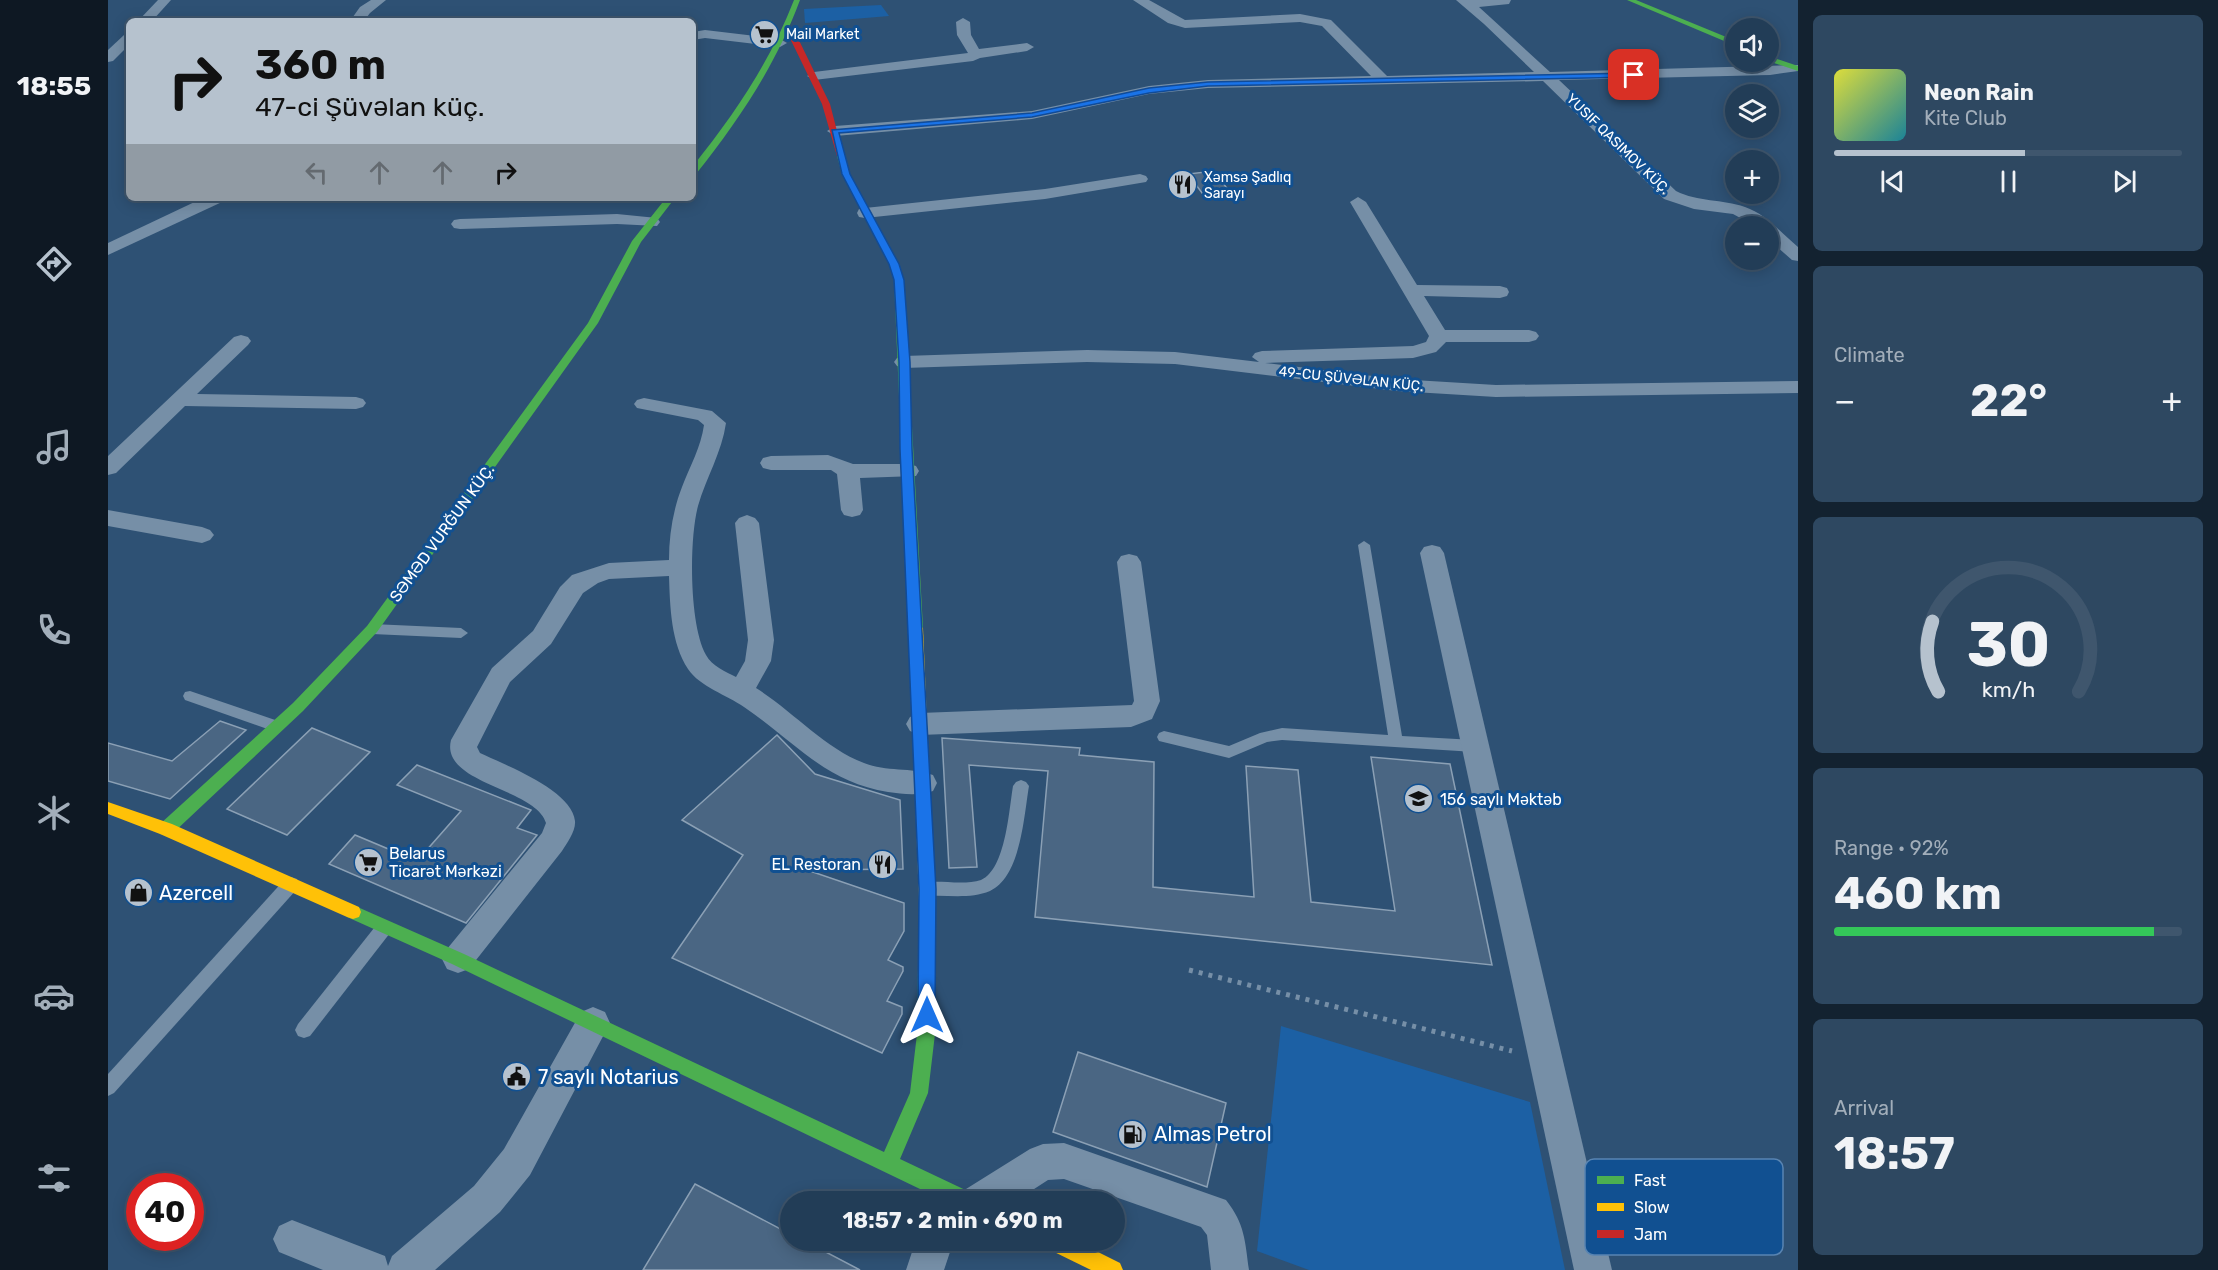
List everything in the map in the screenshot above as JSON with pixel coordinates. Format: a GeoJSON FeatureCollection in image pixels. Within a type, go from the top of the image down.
{"type":"FeatureCollection","features":[{"type":"Feature","properties":{"kind":"street"},"geometry":{"type":"LineString","coordinates":[[148,18],[165,0]]}},
{"type":"Feature","properties":{"kind":"street"},"geometry":{"type":"LineString","coordinates":[[359,18],[364,10],[380,0]]}},
{"type":"Feature","properties":{"kind":"street"},"geometry":{"type":"LineString","coordinates":[[696,168],[726,132],[777,49],[789,28],[797,0]]}},
{"type":"Feature","properties":{"kind":"street"},"geometry":{"type":"LineString","coordinates":[[1139,0],[1156,7],[1169,20],[1185,24],[1300,18],[1318,20],[1332,28],[1383,80]]}},
{"type":"Feature","properties":{"kind":"street"},"geometry":{"type":"LineString","coordinates":[[1630,0],[1725,39]]}},
{"type":"Feature","properties":{"kind":"street"},"geometry":{"type":"LineString","coordinates":[[1465,2],[1505,1]]}},
{"type":"Feature","properties":{"kind":"street"},"geometry":{"type":"LineString","coordinates":[[1465,2],[1549,78],[1670,195],[1691,204],[1723,206],[1744,211],[1751,216]]}},
{"type":"Feature","properties":{"kind":"street"},"geometry":{"type":"LineString","coordinates":[[963,22],[964,35],[975,54]]}},
{"type":"Feature","properties":{"kind":"street"},"geometry":{"type":"LineString","coordinates":[[789,28],[814,76],[834,131],[842,164],[897,272],[904,362],[923,783],[927,889],[926,1034],[920,1093],[889,1162]]}},
{"type":"Feature","properties":{"kind":"street"},"geometry":{"type":"LineString","coordinates":[[696,36],[705,34],[804,54]]}},
{"type":"Feature","properties":{"kind":"street"},"geometry":{"type":"LineString","coordinates":[[108,36],[126,36]]}},
{"type":"Feature","properties":{"kind":"street"},"geometry":{"type":"LineString","coordinates":[[108,58],[126,39]]}},
{"type":"Feature","properties":{"kind":"street"},"geometry":{"type":"LineString","coordinates":[[814,76],[970,59],[975,54],[1027,47]]}},
{"type":"Feature","properties":{"kind":"street"},"geometry":{"type":"LineString","coordinates":[[1779,62],[1796,68]]}},
{"type":"Feature","properties":{"kind":"street"},"geometry":{"type":"LineString","coordinates":[[834,131],[1032,115],[1118,96],[1182,86],[1760,72],[1796,68]]}},
{"type":"Feature","properties":{"kind":"street"},"geometry":{"type":"LineString","coordinates":[[865,213],[1046,194],[1140,179]]}},
{"type":"Feature","properties":{"kind":"street"},"geometry":{"type":"LineString","coordinates":[[108,250],[150,232],[210,201]]}},
{"type":"Feature","properties":{"kind":"street","name":"SƏMƏD VURĞUN KÜÇ."},"geometry":{"type":"LineString","coordinates":[[166,829],[276,726],[352,652],[372,629],[592,323],[637,242],[668,201]]}},
{"type":"Feature","properties":{"kind":"street"},"geometry":{"type":"LineString","coordinates":[[1211,361],[1278,356],[1413,352],[1430,348],[1437,343],[1439,336],[1358,202]]}},
{"type":"Feature","properties":{"kind":"street"},"geometry":{"type":"LineString","coordinates":[[460,224],[617,219],[651,222]]}},
{"type":"Feature","properties":{"kind":"street"},"geometry":{"type":"LineString","coordinates":[[1779,240],[1798,256]]}},
{"type":"Feature","properties":{"kind":"street"},"geometry":{"type":"LineString","coordinates":[[1413,290],[1500,291]]}},
{"type":"Feature","properties":{"kind":"street"},"geometry":{"type":"LineString","coordinates":[[1439,336],[1529,336]]}},
{"type":"Feature","properties":{"kind":"street"},"geometry":{"type":"LineString","coordinates":[[108,468],[241,340]]}},
{"type":"Feature","properties":{"kind":"street"},"geometry":{"type":"LineString","coordinates":[[1413,352],[1424,387]]}},
{"type":"Feature","properties":{"kind":"street","name":"49-CU ŞÜVƏLAN KÜÇ."},"geometry":{"type":"LineString","coordinates":[[904,362],[1087,356],[1211,361],[1424,387],[1496,391],[1798,387]]}},
{"type":"Feature","properties":{"kind":"street"},"geometry":{"type":"LineString","coordinates":[[181,400],[356,403]]}},
{"type":"Feature","properties":{"kind":"street"},"geometry":{"type":"LineString","coordinates":[[644,404],[705,415],[715,423],[684,518],[681,568],[690,648],[697,664],[710,675],[764,706],[842,767],[864,777],[891,783],[923,783]]}},
{"type":"Feature","properties":{"kind":"street"},"geometry":{"type":"LineString","coordinates":[[771,463],[828,462],[848,471],[908,471]]}},
{"type":"Feature","properties":{"kind":"street"},"geometry":{"type":"LineString","coordinates":[[848,471],[852,510]]}},
{"type":"Feature","properties":{"kind":"street"},"geometry":{"type":"LineString","coordinates":[[108,518],[202,535]]}},
{"type":"Feature","properties":{"kind":"street"},"geometry":{"type":"LineString","coordinates":[[740,691],[755,672],[761,655],[747,523]]}},
{"type":"Feature","properties":{"kind":"street"},"geometry":{"type":"LineString","coordinates":[[1432,553],[1585,1235]]}},
{"type":"Feature","properties":{"kind":"street"},"geometry":{"type":"LineString","coordinates":[[920,724],[1131,717],[1142,712],[1147,702],[1130,562]]}},
{"type":"Feature","properties":{"kind":"street"},"geometry":{"type":"LineString","coordinates":[[458,959],[552,842],[561,822],[559,814],[553,808],[520,786],[464,756],[462,749],[465,740],[500,676],[547,631],[569,593],[578,584],[605,572],[681,568]]}},
{"type":"Feature","properties":{"kind":"street"},"geometry":{"type":"LineString","coordinates":[[110,811],[166,829],[458,959],[946,1191]]}},
{"type":"Feature","properties":{"kind":"street"},"geometry":{"type":"LineString","coordinates":[[406,1270],[487,1199],[517,1162],[593,1023]]}},
{"type":"Feature","properties":{"kind":"street"},"geometry":{"type":"LineString","coordinates":[[979,1191],[1042,1162],[1064,1161],[1213,1213],[1225,1228],[1230,1270]]}},
{"type":"Feature","properties":{"kind":"street"},"geometry":{"type":"LineString","coordinates":[[292,1239],[371,1270]]}},
{"type":"Feature","properties":{"kind":"street"},"geometry":{"type":"LineString","coordinates":[[925,1270],[931,1251]]}},
{"type":"Feature","properties":{"kind":"street"},"geometry":{"type":"LineString","coordinates":[[1074,1251],[1113,1270]]}},
{"type":"Feature","properties":{"kind":"street"},"geometry":{"type":"LineString","coordinates":[[1590,1255],[1593,1270]]}},
{"type":"Feature","properties":{"kind":"lane"},"geometry":{"type":"LineString","coordinates":[[1364,545],[1396,741]]}},
{"type":"Feature","properties":{"kind":"lane"},"geometry":{"type":"LineString","coordinates":[[372,629],[461,633]]}},
{"type":"Feature","properties":{"kind":"lane"},"geometry":{"type":"LineString","coordinates":[[190,696],[276,726]]}},
{"type":"Feature","properties":{"kind":"lane"},"geometry":{"type":"LineString","coordinates":[[1164,737],[1228,752],[1238,750],[1266,735],[1475,746]]}},
{"type":"Feature","properties":{"kind":"lane"},"geometry":{"type":"LineString","coordinates":[[927,889],[984,886],[995,880],[1005,866],[1022,786]]}},
{"type":"Feature","properties":{"kind":"lane"},"geometry":{"type":"LineString","coordinates":[[108,1087],[291,884]]}},
{"type":"Feature","properties":{"kind":"lane"},"geometry":{"type":"LineString","coordinates":[[304,1030],[385,926]]}},
{"type":"Feature","properties":{"kind":"path"},"geometry":{"type":"LineString","coordinates":[[1188,970],[1545,1059]]}},
{"type":"Feature","properties":{"kind":"shaded area"},"geometry":{"type":"Polygon","coordinates":[[[881,5],[889,16],[805,23],[804,9],[881,5]]]}},
{"type":"Feature","properties":{"kind":"shaded area"},"geometry":{"type":"Polygon","coordinates":[[[1281,1026],[1530,1102],[1565,1270],[1309,1270],[1257,1251],[1281,1026]]]}},
{"type":"Feature","properties":{"kind":"building"},"geometry":{"type":"Polygon","coordinates":[[[1214,171],[1232,195],[1205,197],[1188,174],[1214,171]]]}},
{"type":"Feature","properties":{"kind":"building"},"geometry":{"type":"Polygon","coordinates":[[[220,721],[246,730],[170,799],[108,781],[108,743],[172,761],[220,721]]]}},
{"type":"Feature","properties":{"kind":"building"},"geometry":{"type":"Polygon","coordinates":[[[312,728],[370,752],[287,835],[227,809],[312,728]]]}},
{"type":"Feature","properties":{"kind":"building"},"geometry":{"type":"Polygon","coordinates":[[[777,735],[815,774],[900,800],[903,869],[807,870],[904,903],[904,931],[888,960],[903,967],[903,971],[887,1001],[902,1007],[902,1014],[882,1053],[672,958],[743,855],[682,820],[777,735]]]}},
{"type":"Feature","properties":{"kind":"building"},"geometry":{"type":"Polygon","coordinates":[[[942,738],[1080,748],[1079,755],[1154,762],[1153,887],[1254,897],[1246,766],[1298,770],[1311,902],[1395,911],[1371,757],[1450,764],[1492,965],[1035,917],[1048,771],[969,765],[977,867],[949,868],[942,738]]]}},
{"type":"Feature","properties":{"kind":"building"},"geometry":{"type":"Polygon","coordinates":[[[417,765],[531,810],[517,828],[537,835],[466,923],[329,864],[355,835],[417,861],[461,811],[397,785],[417,765]]]}},
{"type":"Feature","properties":{"kind":"building"},"geometry":{"type":"Polygon","coordinates":[[[1078,1052],[1226,1103],[1207,1187],[1053,1132],[1078,1052]]]}},
{"type":"Feature","properties":{"kind":"building"},"geometry":{"type":"Polygon","coordinates":[[[695,1184],[780,1229],[780,1251],[824,1251],[860,1270],[643,1270],[695,1184]]]}},
{"type":"Feature","properties":{"kind":"traffic: fast"},"geometry":{"type":"LineString","coordinates":[[696,168],[739,111],[766,69],[778,47],[797,0]]}},
{"type":"Feature","properties":{"kind":"traffic: fast"},"geometry":{"type":"LineString","coordinates":[[1630,0],[1725,39]]}},
{"type":"Feature","properties":{"kind":"traffic: fast"},"geometry":{"type":"LineString","coordinates":[[1779,62],[1798,69]]}},
{"type":"Feature","properties":{"kind":"traffic: fast"},"geometry":{"type":"LineString","coordinates":[[841,156],[846,174],[894,264],[899,280],[916,628]]}},
{"type":"Feature","properties":{"kind":"traffic: fast"},"geometry":{"type":"LineString","coordinates":[[166,829],[298,707],[372,629],[593,323],[637,241],[669,201]]}},
{"type":"Feature","properties":{"kind":"traffic: fast"},"geometry":{"type":"LineString","coordinates":[[889,1163],[919,1093],[926,1034],[927,903]]}},
{"type":"Feature","properties":{"kind":"traffic: fast"},"geometry":{"type":"LineString","coordinates":[[353,912],[458,959],[946,1191]]}},
{"type":"Feature","properties":{"kind":"traffic: slow"},"geometry":{"type":"LineString","coordinates":[[916,628],[927,903]]}},
{"type":"Feature","properties":{"kind":"traffic: slow"},"geometry":{"type":"LineString","coordinates":[[108,808],[166,829],[353,912]]}},
{"type":"Feature","properties":{"kind":"traffic: slow"},"geometry":{"type":"LineString","coordinates":[[1074,1251],[1113,1270]]}},
{"type":"Feature","properties":{"kind":"traffic: jam"},"geometry":{"type":"LineString","coordinates":[[789,28],[826,104],[841,156]]}},
{"type":"Feature","properties":{"kind":"place","name":"Mail Market"},"geometry":{"type":"Point","coordinates":[765,34]}},
{"type":"Feature","properties":{"kind":"place","name":"Xəmsə Şadlıq Sarayı"},"geometry":{"type":"Point","coordinates":[1183,185]}},
{"type":"Feature","properties":{"kind":"place","name":"156 saylı Məktəb"},"geometry":{"type":"Point","coordinates":[1419,799]}},
{"type":"Feature","properties":{"kind":"place","name":"Belarus Ticarət Mərkəzi"},"geometry":{"type":"Point","coordinates":[368,862]}},
{"type":"Feature","properties":{"kind":"place","name":"EL Restoran"},"geometry":{"type":"Point","coordinates":[882,864]}},
{"type":"Feature","properties":{"kind":"place","name":"Azercell"},"geometry":{"type":"Point","coordinates":[138,893]}},
{"type":"Feature","properties":{"kind":"place","name":"7 saylı Notarius"},"geometry":{"type":"Point","coordinates":[517,1077]}},
{"type":"Feature","properties":{"kind":"place","name":"Almas Petrol"},"geometry":{"type":"Point","coordinates":[1133,1134]}},
{"type":"Feature","properties":{"kind":"route"},"geometry":{"type":"LineString","coordinates":[[927,1015],[927,889],[923,783],[899,280],[894,264],[846,174],[834,131],[1032,115],[1149,90],[1208,84],[1634,75]]}}]}
